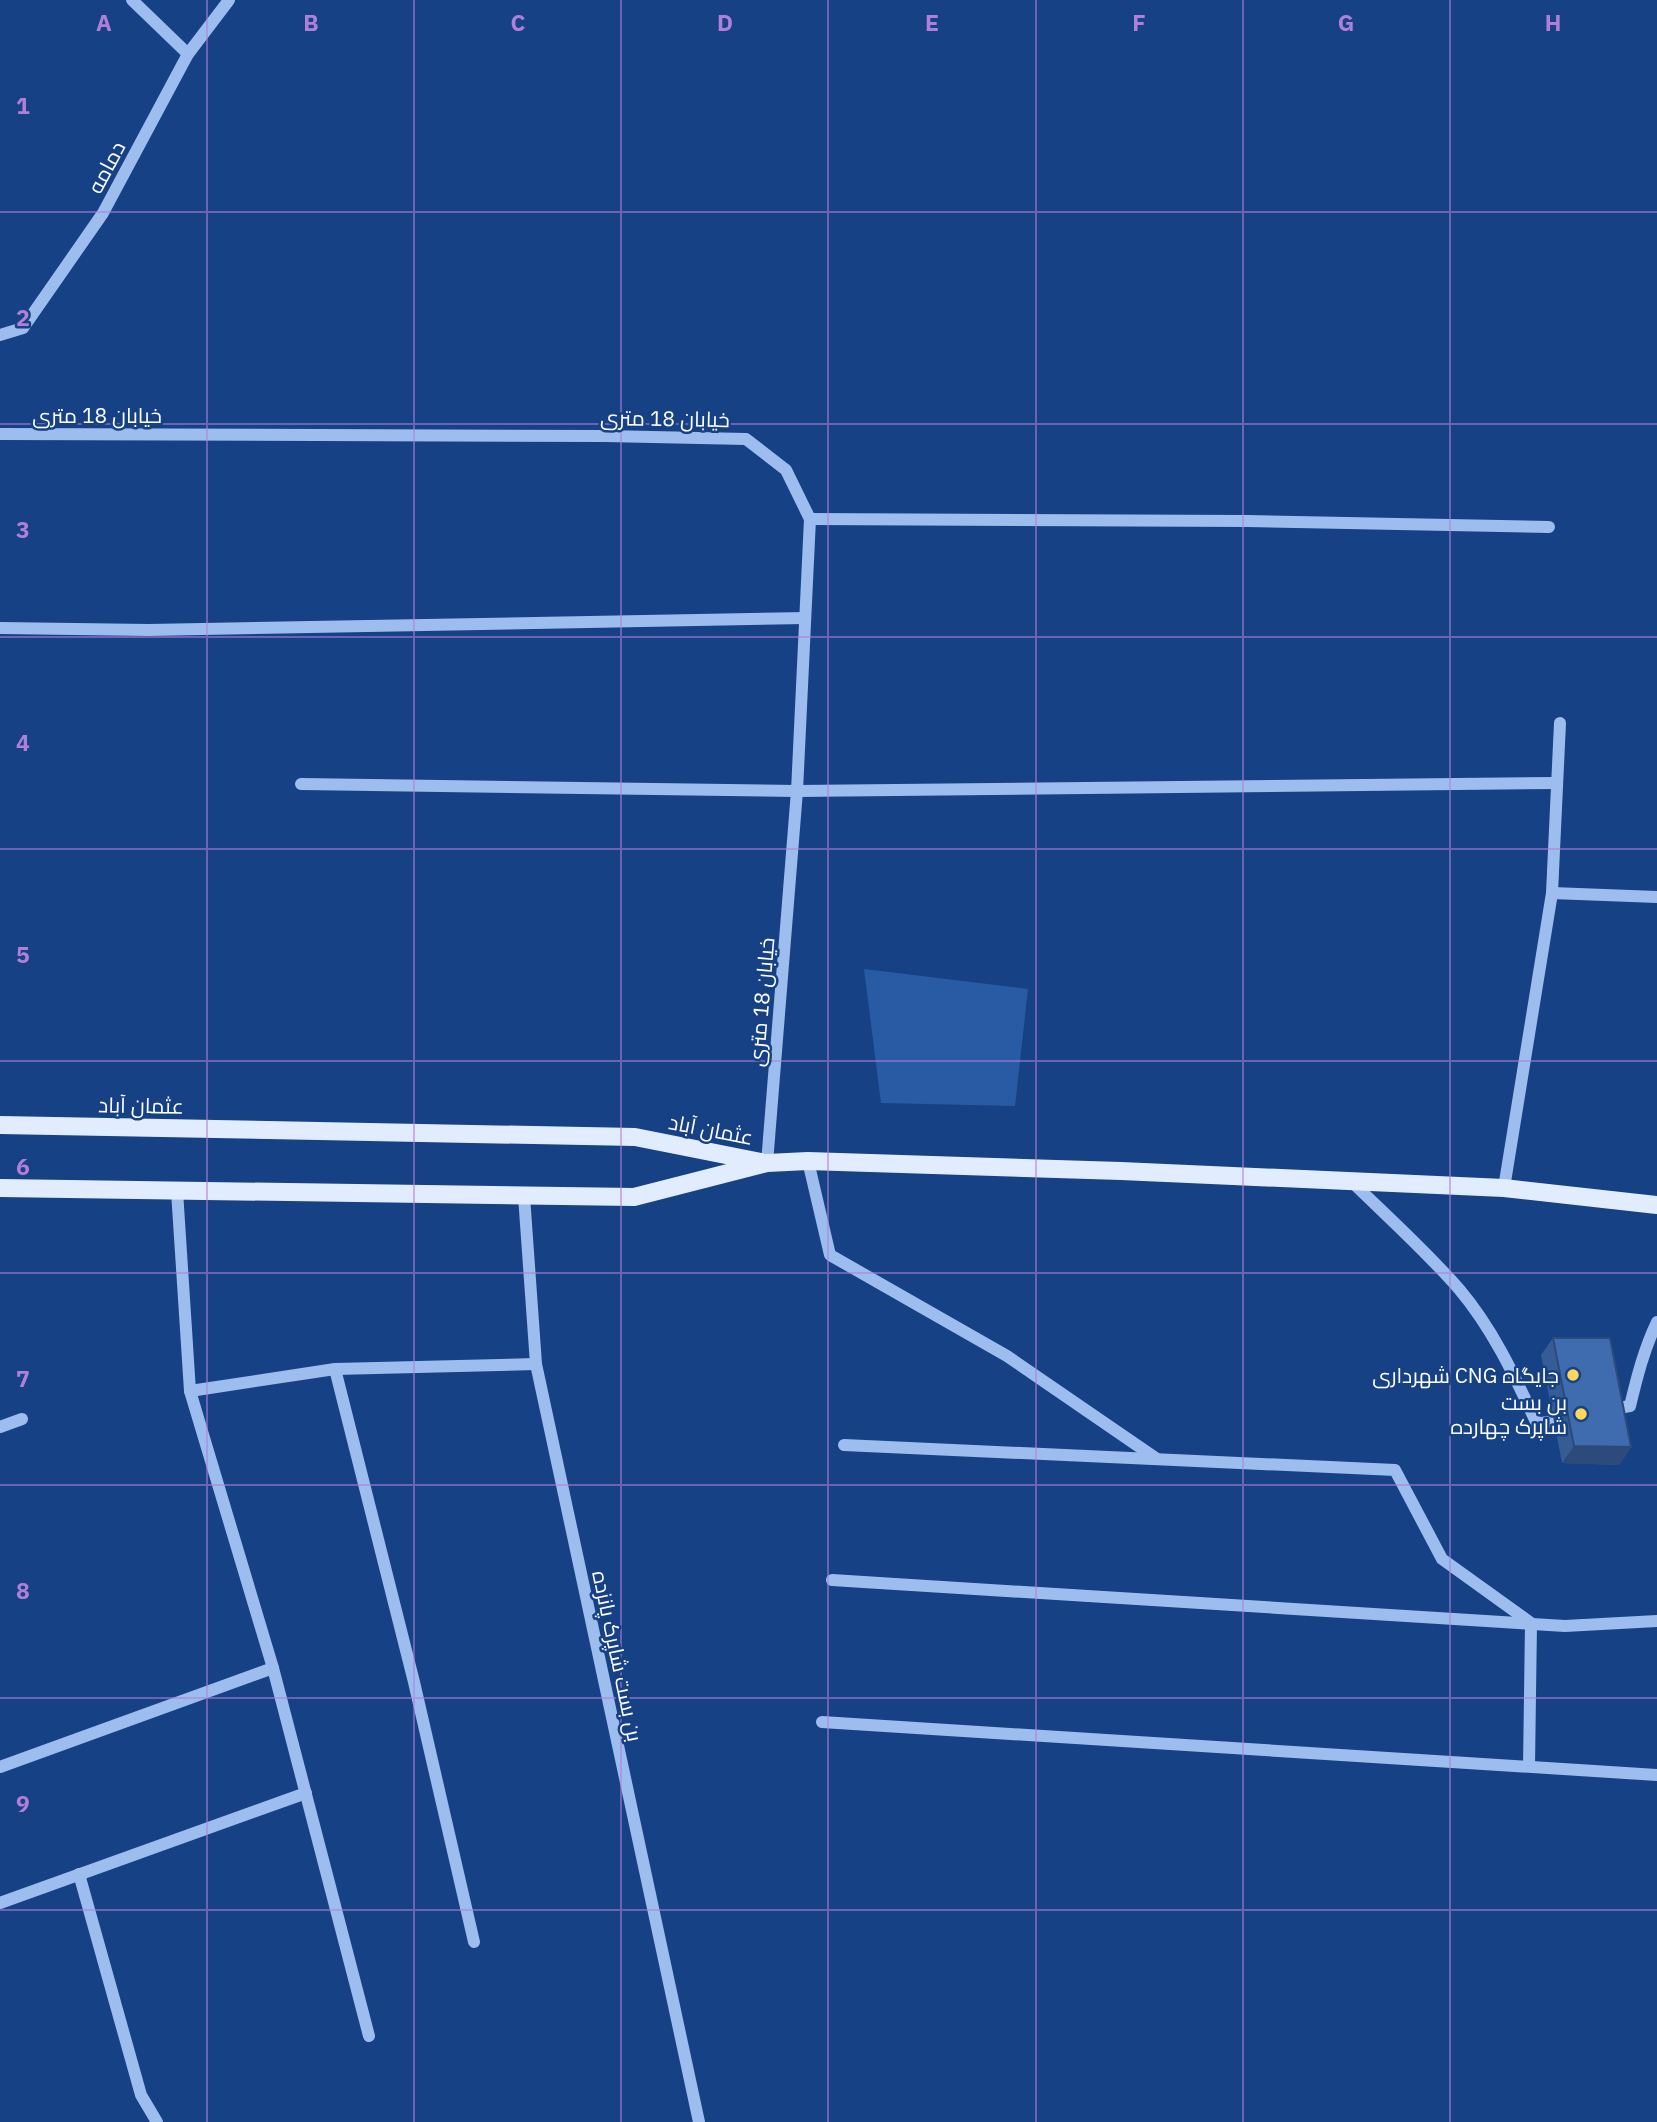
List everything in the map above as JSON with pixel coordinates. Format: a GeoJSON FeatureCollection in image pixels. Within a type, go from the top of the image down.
{"type":"FeatureCollection","features":[{"type":"Feature","properties":{"kind":"main road","name":"عثمان آباد"},"geometry":{"type":"LineString","coordinates":[[0,1125],[635,1137],[767,1163]]}},
{"type":"Feature","properties":{"kind":"main road"},"geometry":{"type":"LineString","coordinates":[[767,1163],[808,1161],[1107,1170],[1504,1188],[1657,1205]]}},
{"type":"Feature","properties":{"kind":"main road","name":"عثمان آباد"},"geometry":{"type":"LineString","coordinates":[[0,1188],[634,1197],[767,1163]]}},
{"type":"Feature","properties":{"kind":"street"},"geometry":{"type":"LineString","coordinates":[[132,0],[188,54]]}},
{"type":"Feature","properties":{"kind":"street","name":"دمامه"},"geometry":{"type":"LineString","coordinates":[[0,335],[23,328],[103,213],[188,54],[229,0]]}},
{"type":"Feature","properties":{"kind":"street","name":"خیابان 18 متری"},"geometry":{"type":"LineString","coordinates":[[0,433],[746,439],[786,470],[810,519],[797,791],[767,1163]]}},
{"type":"Feature","properties":{"kind":"street"},"geometry":{"type":"LineString","coordinates":[[810,519],[1233,521],[1549,527]]}},
{"type":"Feature","properties":{"kind":"street"},"geometry":{"type":"LineString","coordinates":[[0,628],[149,630],[805,618]]}},
{"type":"Feature","properties":{"kind":"street"},"geometry":{"type":"LineString","coordinates":[[1504,1188],[1552,894],[1560,723]]}},
{"type":"Feature","properties":{"kind":"street"},"geometry":{"type":"LineString","coordinates":[[301,784],[797,791],[1556,783]]}},
{"type":"Feature","properties":{"kind":"street"},"geometry":{"type":"LineString","coordinates":[[1552,894],[1657,897]]}},
{"type":"Feature","properties":{"kind":"street"},"geometry":{"type":"LineString","coordinates":[[808,1161],[830,1255],[1007,1356],[1158,1460]]}},
{"type":"Feature","properties":{"kind":"street"},"geometry":{"type":"LineString","coordinates":[[1352,1182],[1425,1252],[1460,1290],[1486,1326],[1513,1372],[1537,1424],[1630,1406],[1637,1374],[1657,1322]]}},
{"type":"Feature","properties":{"kind":"street"},"geometry":{"type":"LineString","coordinates":[[177,1191],[190,1391],[273,1668],[369,2036]]}},
{"type":"Feature","properties":{"kind":"street","name":"بن بست شاپرک پانزده"},"geometry":{"type":"LineString","coordinates":[[524,1196],[536,1364],[699,2122]]}},
{"type":"Feature","properties":{"kind":"street"},"geometry":{"type":"LineString","coordinates":[[190,1391],[334,1369],[536,1364]]}},
{"type":"Feature","properties":{"kind":"street"},"geometry":{"type":"LineString","coordinates":[[334,1369],[414,1682],[474,1942]]}},
{"type":"Feature","properties":{"kind":"street"},"geometry":{"type":"LineString","coordinates":[[0,1427],[22,1419]]}},
{"type":"Feature","properties":{"kind":"street"},"geometry":{"type":"LineString","coordinates":[[844,1445],[1395,1470],[1442,1559],[1531,1623]]}},
{"type":"Feature","properties":{"kind":"street"},"geometry":{"type":"LineString","coordinates":[[832,1580],[1565,1626],[1657,1621]]}},
{"type":"Feature","properties":{"kind":"street"},"geometry":{"type":"LineString","coordinates":[[1529,1766],[1531,1623]]}},
{"type":"Feature","properties":{"kind":"street"},"geometry":{"type":"LineString","coordinates":[[0,1767],[273,1668]]}},
{"type":"Feature","properties":{"kind":"street"},"geometry":{"type":"LineString","coordinates":[[822,1722],[1657,1775]]}},
{"type":"Feature","properties":{"kind":"street"},"geometry":{"type":"LineString","coordinates":[[0,1903],[306,1793]]}},
{"type":"Feature","properties":{"kind":"street"},"geometry":{"type":"LineString","coordinates":[[79,1874],[141,2095],[157,2122]]}},
{"type":"Feature","properties":{"kind":"shaded area"},"geometry":{"type":"Polygon","coordinates":[[[864,969],[1028,989],[1015,1106],[881,1103],[864,969]]]}},
{"type":"Feature","properties":{"kind":"building","name":"بن بست شاپرک چهارده"},"geometry":{"type":"Polygon","coordinates":[[[1553,1338],[1610,1338],[1631,1447],[1574,1446],[1553,1338]]]}},
{"type":"Feature","properties":{"kind":"place","name":"شهرداری CNG جایگاه"},"geometry":{"type":"Point","coordinates":[1573,1375]}},
{"type":"Feature","properties":{"kind":"place","name":"بن بست شاپرک چهارده"},"geometry":{"type":"Point","coordinates":[1581,1414]}}]}
